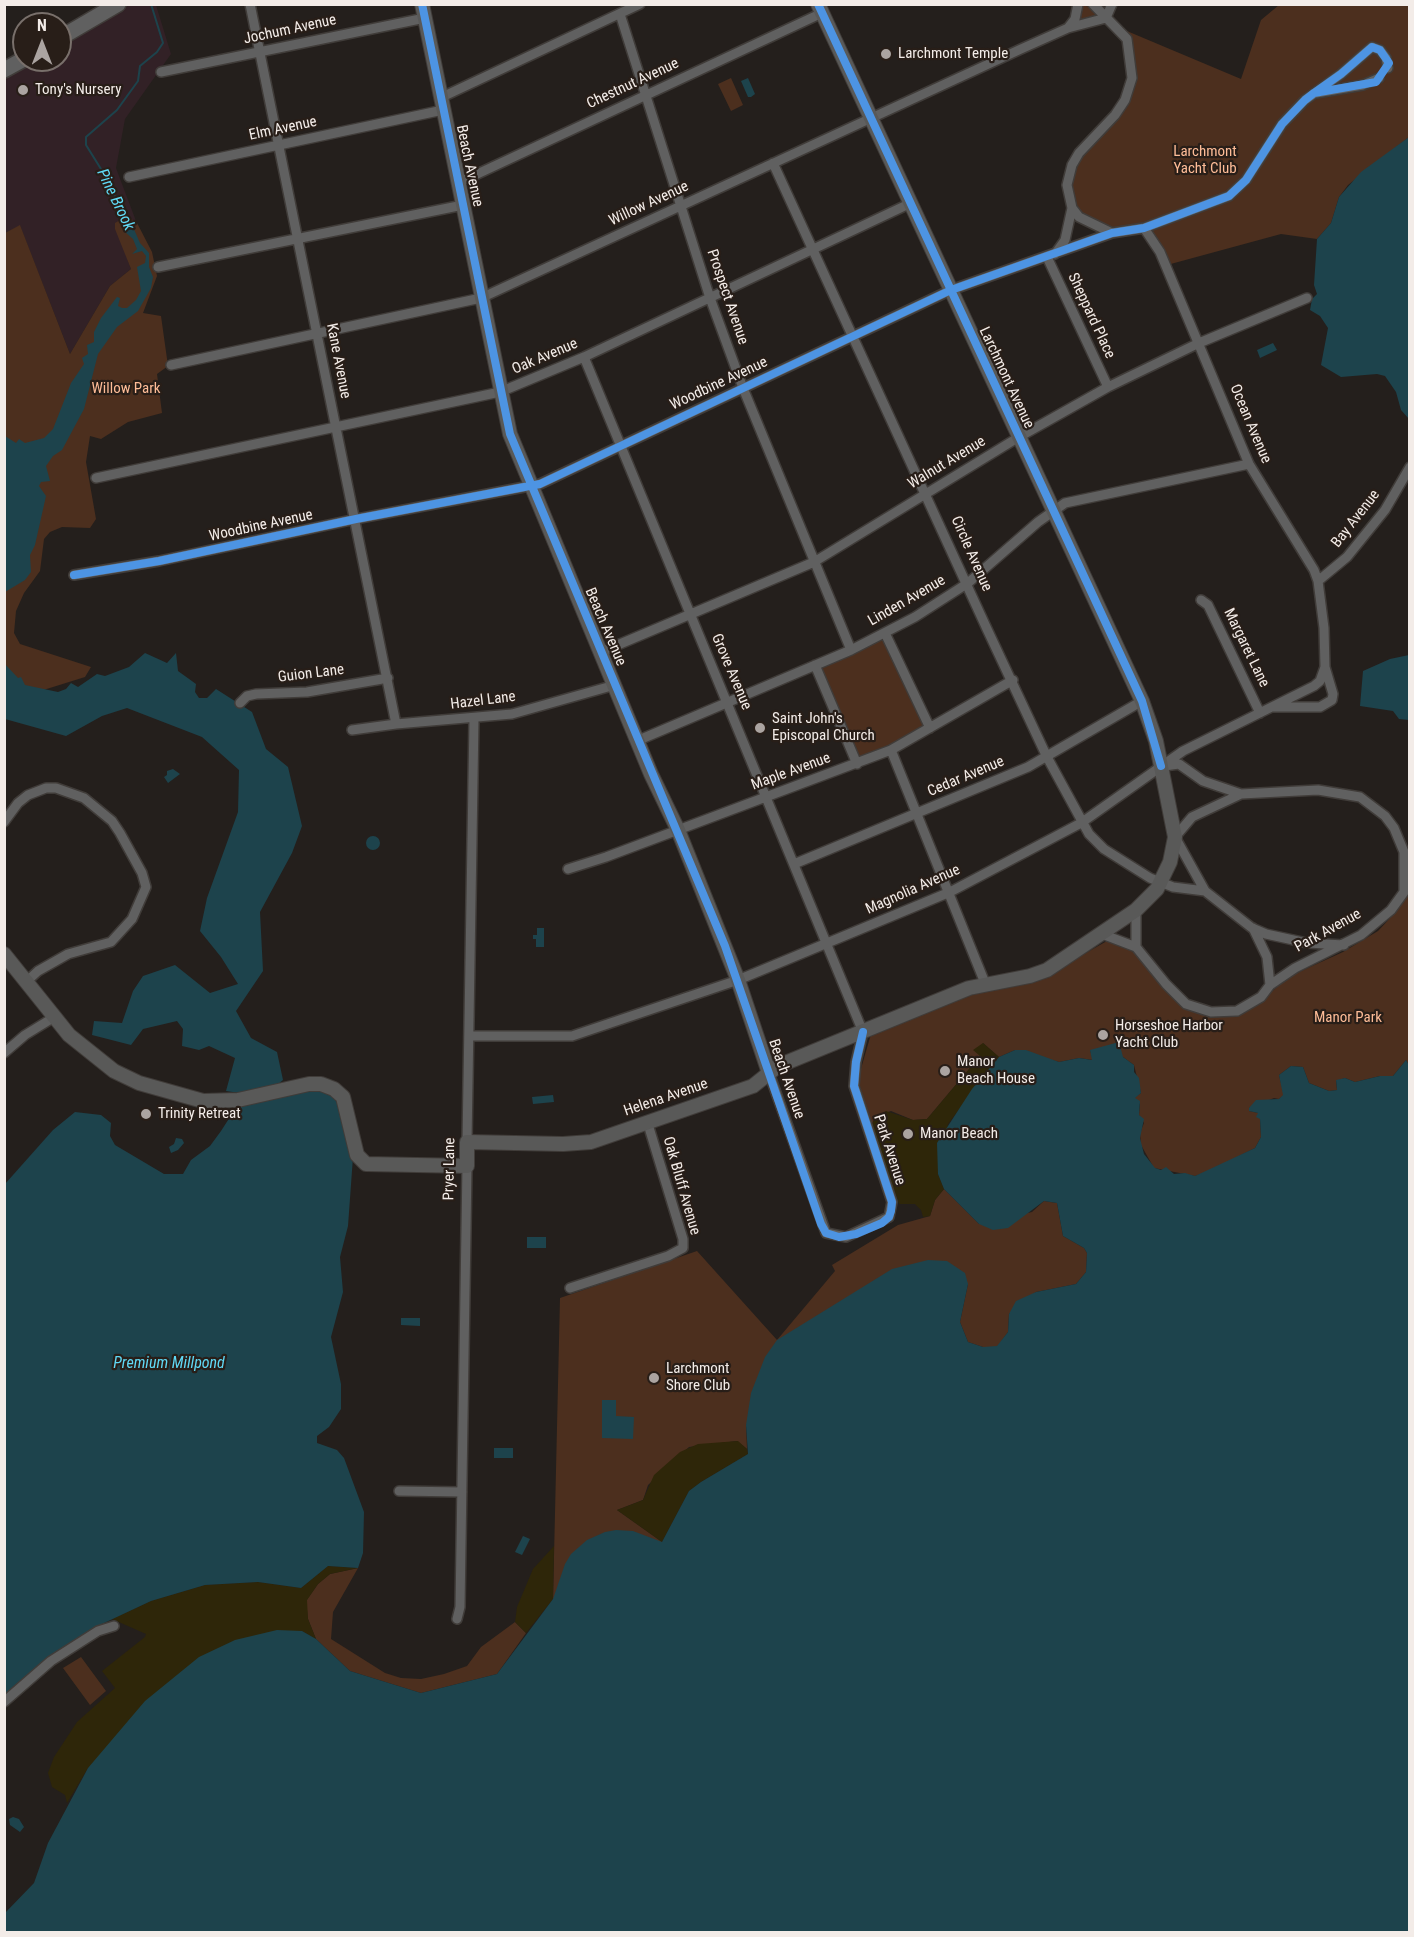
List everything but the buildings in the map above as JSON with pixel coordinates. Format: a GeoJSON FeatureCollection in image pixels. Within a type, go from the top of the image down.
{"type":"FeatureCollection","features":[{"type":"Feature","properties":{"kind":"main road"},"geometry":{"type":"LineString","coordinates":[[72,31],[110,7]]}},
{"type":"Feature","properties":{"kind":"street","name":"Kane Avenue"},"geometry":{"type":"LineString","coordinates":[[250,4],[396,724]]}},
{"type":"Feature","properties":{"kind":"street","name":"Elm Avenue"},"geometry":{"type":"LineString","coordinates":[[129,177],[279,145],[442,104],[639,4]]}},
{"type":"Feature","properties":{"kind":"street"},"geometry":{"type":"LineString","coordinates":[[1068,28],[1075,19],[1078,4]]}},
{"type":"Feature","properties":{"kind":"street"},"geometry":{"type":"LineString","coordinates":[[1051,255],[1065,240],[1072,208],[1067,185],[1072,165],[1079,153],[1115,115],[1125,100],[1132,78],[1127,39],[1093,4]]}},
{"type":"Feature","properties":{"kind":"street"},"geometry":{"type":"LineString","coordinates":[[1106,18],[1112,4]]}},
{"type":"Feature","properties":{"kind":"street","name":"Chestnut Avenue"},"geometry":{"type":"LineString","coordinates":[[458,183],[820,9]]}},
{"type":"Feature","properties":{"kind":"street","name":"Larchmont Avenue"},"geometry":{"type":"LineString","coordinates":[[820,9],[1142,701],[1161,766],[1175,837]]}},
{"type":"Feature","properties":{"kind":"street","name":"Jochum Avenue"},"geometry":{"type":"LineString","coordinates":[[161,72],[260,51],[424,11]]}},
{"type":"Feature","properties":{"kind":"street","name":"Beach Avenue"},"geometry":{"type":"LineString","coordinates":[[424,11],[510,435],[639,740],[651,774],[678,830],[738,980],[821,1224],[826,1233],[833,1236]]}},
{"type":"Feature","properties":{"kind":"street","name":"Prospect Avenue"},"geometry":{"type":"LineString","coordinates":[[620,14],[710,298],[743,388],[851,650]]}},
{"type":"Feature","properties":{"kind":"street","name":"Willow Avenue"},"geometry":{"type":"LineString","coordinates":[[171,365],[482,298],[870,117],[1068,28],[1106,18]]}},
{"type":"Feature","properties":{"kind":"street","name":"Woodbine Avenue"},"geometry":{"type":"LineString","coordinates":[[74,574],[159,561],[356,519],[540,484],[951,290],[1112,233],[1144,228],[1228,195],[1246,180],[1282,124],[1314,93],[1341,74],[1372,47],[1380,50],[1386,58],[1388,68]]}},
{"type":"Feature","properties":{"kind":"street"},"geometry":{"type":"LineString","coordinates":[[1314,93],[1363,85],[1379,78]]}},
{"type":"Feature","properties":{"kind":"street","name":"Circle Avenue"},"geometry":{"type":"LineString","coordinates":[[773,163],[1047,757],[1081,823],[1104,849],[1150,878],[1173,887],[1205,891]]}},
{"type":"Feature","properties":{"kind":"street","name":"Oak Avenue"},"geometry":{"type":"LineString","coordinates":[[96,478],[500,392],[584,357],[910,203]]}},
{"type":"Feature","properties":{"kind":"street"},"geometry":{"type":"LineString","coordinates":[[158,267],[463,205]]}},
{"type":"Feature","properties":{"kind":"street"},"geometry":{"type":"LineString","coordinates":[[1072,208],[1087,222],[1112,233]]}},
{"type":"Feature","properties":{"kind":"street","name":"Ocean Avenue"},"geometry":{"type":"LineString","coordinates":[[1144,228],[1160,252],[1249,464],[1314,570],[1318,581],[1324,628],[1325,667],[1333,694],[1329,703],[1320,707],[1272,707]]}},
{"type":"Feature","properties":{"kind":"street","name":"Sheppard Place"},"geometry":{"type":"LineString","coordinates":[[1051,255],[1108,387]]}},
{"type":"Feature","properties":{"kind":"street","name":"Walnut Avenue"},"geometry":{"type":"LineString","coordinates":[[601,652],[814,562],[1019,437],[1108,387],[1199,343],[1307,298]]}},
{"type":"Feature","properties":{"kind":"street","name":"Grove Avenue"},"geometry":{"type":"LineString","coordinates":[[584,357],[863,1032]]}},
{"type":"Feature","properties":{"kind":"street","name":"Linden Avenue"},"geometry":{"type":"LineString","coordinates":[[639,740],[851,650],[915,617],[968,583],[1052,511],[1065,503],[1249,464]]}},
{"type":"Feature","properties":{"kind":"street","name":"Bay Avenue"},"geometry":{"type":"LineString","coordinates":[[1318,581],[1347,557],[1384,510],[1410,467]]}},
{"type":"Feature","properties":{"kind":"street","name":"Margaret Lane"},"geometry":{"type":"LineString","coordinates":[[1201,600],[1208,604],[1260,713]]}},
{"type":"Feature","properties":{"kind":"street"},"geometry":{"type":"LineString","coordinates":[[885,633],[930,728]]}},
{"type":"Feature","properties":{"kind":"street"},"geometry":{"type":"LineString","coordinates":[[815,665],[857,764]]}},
{"type":"Feature","properties":{"kind":"street","name":"Magnolia Avenue"},"geometry":{"type":"LineString","coordinates":[[469,1036],[567,1038],[738,980],[950,892],[1081,823],[1183,751],[1314,686],[1320,681],[1325,667]]}},
{"type":"Feature","properties":{"kind":"street","name":"Guion Lane"},"geometry":{"type":"LineString","coordinates":[[240,703],[247,696],[256,694],[307,692],[388,678]]}},
{"type":"Feature","properties":{"kind":"street","name":"Maple Avenue"},"geometry":{"type":"LineString","coordinates":[[568,869],[891,750],[1013,680]]}},
{"type":"Feature","properties":{"kind":"street","name":"Hazel Lane"},"geometry":{"type":"LineString","coordinates":[[352,730],[512,714],[615,685]]}},
{"type":"Feature","properties":{"kind":"street","name":"Cedar Avenue"},"geometry":{"type":"LineString","coordinates":[[794,864],[976,790],[1047,757],[1142,701]]}},
{"type":"Feature","properties":{"kind":"street","name":"Pryer Lane"},"geometry":{"type":"LineString","coordinates":[[457,1619],[460,1606],[474,718]]}},
{"type":"Feature","properties":{"kind":"street"},"geometry":{"type":"LineString","coordinates":[[891,750],[985,983]]}},
{"type":"Feature","properties":{"kind":"street","name":"Park Avenue"},"geometry":{"type":"LineString","coordinates":[[1136,946],[1176,996],[1195,1008],[1211,1012],[1237,1011],[1261,997],[1270,985],[1295,968],[1344,945],[1380,921],[1404,892],[1404,852],[1394,828],[1374,806],[1350,794],[1318,790],[1241,794],[1203,781],[1179,764],[1161,766]]}},
{"type":"Feature","properties":{"kind":"street"},"geometry":{"type":"LineString","coordinates":[[4,822],[18,803],[28,795],[46,788],[56,788],[84,798],[112,821],[142,873],[146,887],[132,919],[116,938],[58,959],[38,971],[26,982]]}},
{"type":"Feature","properties":{"kind":"street","name":"Park Avenue"},"geometry":{"type":"LineString","coordinates":[[833,1236],[856,1234],[882,1223],[889,1217],[891,1211],[892,1202],[854,1086],[856,1062],[863,1032],[985,983],[1015,980],[1047,970],[1136,910],[1161,882],[1173,852],[1175,837],[1192,817],[1241,794]]}},
{"type":"Feature","properties":{"kind":"street"},"geometry":{"type":"LineString","coordinates":[[1175,837],[1205,891],[1252,928],[1266,934],[1307,943],[1344,945]]}},
{"type":"Feature","properties":{"kind":"street"},"geometry":{"type":"LineString","coordinates":[[1102,934],[1136,946],[1136,910]]}},
{"type":"Feature","properties":{"kind":"street"},"geometry":{"type":"LineString","coordinates":[[1252,928],[1267,957],[1270,985]]}},
{"type":"Feature","properties":{"kind":"street"},"geometry":{"type":"LineString","coordinates":[[4,954],[69,1035],[114,1071],[139,1083],[203,1101],[238,1100],[309,1084],[321,1084],[334,1089],[343,1097],[348,1109],[357,1155],[366,1164],[467,1166]]}},
{"type":"Feature","properties":{"kind":"street"},"geometry":{"type":"LineString","coordinates":[[4,1053],[25,1035],[56,1016]]}},
{"type":"Feature","properties":{"kind":"street","name":"Helena Avenue"},"geometry":{"type":"LineString","coordinates":[[467,1142],[563,1144],[591,1142],[753,1086],[778,1066],[863,1032]]}},
{"type":"Feature","properties":{"kind":"street","name":"Oak Bluff Avenue"},"geometry":{"type":"LineString","coordinates":[[570,1288],[668,1256],[683,1248],[647,1121]]}},
{"type":"Feature","properties":{"kind":"street"},"geometry":{"type":"LineString","coordinates":[[399,1491],[462,1492]]}},
{"type":"Feature","properties":{"kind":"street"},"geometry":{"type":"LineString","coordinates":[[4,1702],[51,1661],[98,1631],[114,1626]]}},
{"type":"Feature","properties":{"kind":"shaded area"},"geometry":{"type":"Polygon","coordinates":[[[129,5],[156,5],[171,54],[125,119],[116,168],[136,221],[125,217],[115,224],[131,269],[110,286],[70,354],[20,226],[5,233],[5,75],[12,71],[72,72],[72,37],[129,5]]]}},
{"type":"Feature","properties":{"kind":"green space"},"geometry":{"type":"Polygon","coordinates":[[[1081,5],[1091,7],[1100,14],[1078,20],[1081,5]]]}},
{"type":"Feature","properties":{"kind":"green space","name":"Larchmont Yacht Club"},"geometry":{"type":"Polygon","coordinates":[[[1279,5],[1409,5],[1409,137],[1348,185],[1339,197],[1331,223],[1317,239],[1281,234],[1167,265],[1144,227],[1112,232],[1088,222],[1073,208],[1069,177],[1072,167],[1113,119],[1133,80],[1128,40],[1115,26],[1241,79],[1261,20],[1279,5]]]}},
{"type":"Feature","properties":{"kind":"green space"},"geometry":{"type":"Polygon","coordinates":[[[731,78],[743,105],[731,111],[718,84],[731,78]]]}},
{"type":"Feature","properties":{"kind":"green space","name":"Willow Park"},"geometry":{"type":"Polygon","coordinates":[[[125,217],[136,221],[152,252],[157,276],[143,313],[161,316],[168,366],[157,374],[162,413],[128,422],[101,439],[90,436],[86,462],[96,519],[90,528],[62,527],[50,532],[44,539],[40,571],[24,593],[16,611],[14,633],[20,644],[91,667],[85,677],[5,702],[5,233],[20,225],[70,354],[110,286],[131,269],[115,229],[115,223],[125,217]]]}},
{"type":"Feature","properties":{"kind":"green space"},"geometry":{"type":"Polygon","coordinates":[[[884,636],[927,727],[900,743],[857,761],[819,666],[884,636]]]}},
{"type":"Feature","properties":{"kind":"green space","name":"Manor Park"},"geometry":{"type":"Polygon","coordinates":[[[1409,884],[1409,1065],[1406,1060],[1393,1076],[1380,1076],[1355,1082],[1345,1078],[1336,1081],[1337,1090],[1329,1091],[1309,1083],[1303,1067],[1291,1066],[1279,1075],[1284,1095],[1279,1099],[1274,1098],[1249,1108],[1249,1111],[1258,1113],[1260,1119],[1261,1137],[1255,1148],[1210,1171],[1195,1176],[1154,1168],[1141,1145],[1140,1133],[1144,1123],[1139,1115],[1140,1104],[1134,1098],[1141,1093],[1134,1065],[1123,1057],[1090,1050],[1093,1060],[1079,1058],[1059,1062],[1015,1050],[999,1057],[983,1043],[980,1056],[927,1119],[913,1120],[891,1111],[876,1116],[871,1126],[858,1079],[871,1034],[969,992],[1063,966],[1107,941],[1122,944],[1136,954],[1166,990],[1186,1007],[1215,1017],[1242,1014],[1258,1004],[1288,977],[1343,952],[1378,931],[1392,916],[1409,884]]]}},
{"type":"Feature","properties":{"kind":"green space"},"geometry":{"type":"Polygon","coordinates":[[[944,1189],[979,1224],[1032,1212],[1044,1201],[1057,1203],[1063,1236],[1084,1248],[1087,1253],[1086,1272],[1076,1284],[1036,1292],[1009,1314],[1008,1332],[997,1347],[983,1347],[968,1342],[960,1322],[968,1284],[746,1425],[747,1449],[737,1441],[689,1447],[648,1485],[643,1500],[617,1510],[662,1542],[553,1599],[560,1298],[697,1251],[777,1340],[835,1271],[832,1265],[898,1225],[930,1216],[935,1200],[944,1189]]]}},
{"type":"Feature","properties":{"kind":"green space"},"geometry":{"type":"Polygon","coordinates":[[[358,1568],[333,1612],[331,1639],[385,1673],[401,1678],[421,1679],[444,1674],[467,1666],[481,1647],[515,1622],[526,1633],[497,1674],[421,1693],[350,1671],[316,1639],[308,1619],[306,1601],[318,1584],[330,1574],[358,1568]]]}},
{"type":"Feature","properties":{"kind":"green space"},"geometry":{"type":"Polygon","coordinates":[[[81,1657],[106,1691],[90,1705],[63,1668],[81,1657]]]}},
{"type":"Feature","properties":{"kind":"sand","name":"Manor Beach"},"geometry":{"type":"Polygon","coordinates":[[[983,1043],[999,1057],[948,1124],[938,1174],[944,1189],[935,1200],[930,1216],[923,1217],[921,1210],[915,1204],[899,1204],[871,1126],[876,1116],[886,1111],[913,1120],[927,1119],[980,1056],[973,1050],[983,1043]]]}},
{"type":"Feature","properties":{"kind":"sand"},"geometry":{"type":"Polygon","coordinates":[[[738,1441],[747,1449],[748,1454],[689,1491],[662,1542],[617,1510],[643,1500],[654,1475],[680,1452],[698,1444],[738,1441]]]}},
{"type":"Feature","properties":{"kind":"sand"},"geometry":{"type":"Polygon","coordinates":[[[554,1546],[553,1599],[526,1633],[515,1622],[517,1607],[533,1569],[554,1546]]]}},
{"type":"Feature","properties":{"kind":"sand"},"geometry":{"type":"Polygon","coordinates":[[[328,1566],[358,1568],[330,1574],[318,1584],[307,1600],[308,1619],[316,1639],[302,1631],[88,1768],[67,1803],[65,1795],[52,1787],[48,1773],[54,1757],[77,1722],[115,1688],[102,1671],[145,1637],[146,1634],[112,1619],[151,1601],[205,1585],[258,1582],[301,1588],[328,1566]]]}},
{"type":"Feature","properties":{"kind":"water"},"geometry":{"type":"Polygon","coordinates":[[[748,78],[755,94],[751,97],[748,97],[741,81],[748,78]]]}},
{"type":"Feature","properties":{"kind":"water"},"geometry":{"type":"Polygon","coordinates":[[[1409,137],[1409,419],[1401,410],[1396,392],[1385,376],[1377,374],[1341,377],[1321,365],[1328,328],[1320,316],[1310,310],[1312,299],[1317,294],[1314,285],[1317,239],[1331,223],[1339,197],[1361,172],[1409,137]]]}},
{"type":"Feature","properties":{"kind":"water"},"geometry":{"type":"Polygon","coordinates":[[[123,224],[133,227],[140,243],[149,253],[149,267],[153,277],[151,288],[138,311],[117,327],[98,354],[84,409],[62,450],[53,456],[46,466],[50,481],[41,482],[39,486],[46,496],[35,545],[30,555],[31,572],[25,580],[5,592],[5,436],[16,443],[19,439],[25,443],[44,438],[53,429],[71,383],[84,364],[82,358],[88,354],[87,345],[94,342],[94,332],[101,318],[117,297],[120,298],[118,306],[122,308],[127,308],[136,300],[141,291],[137,267],[145,263],[146,256],[142,251],[132,254],[137,249],[133,239],[124,231],[123,224]]]}},
{"type":"Feature","properties":{"kind":"water"},"geometry":{"type":"Polygon","coordinates":[[[1273,343],[1277,350],[1260,358],[1257,350],[1273,343]]]}},
{"type":"Feature","properties":{"kind":"water","name":"Premium Millpond"},"geometry":{"type":"Polygon","coordinates":[[[145,653],[167,663],[176,653],[178,671],[196,684],[195,692],[199,698],[207,698],[216,689],[252,712],[266,749],[288,767],[302,826],[292,853],[260,912],[263,971],[236,1011],[251,1038],[277,1052],[283,1080],[277,1085],[277,1098],[320,1089],[342,1101],[353,1157],[348,1226],[340,1257],[343,1292],[331,1337],[341,1384],[341,1409],[329,1427],[317,1436],[317,1443],[337,1450],[344,1458],[364,1512],[363,1553],[358,1568],[328,1566],[301,1588],[258,1582],[205,1585],[151,1601],[102,1624],[45,1660],[5,1696],[5,1184],[53,1130],[75,1112],[101,1115],[111,1123],[110,1136],[115,1145],[164,1174],[183,1174],[191,1160],[210,1146],[239,1103],[239,1093],[226,1091],[235,1058],[209,1046],[199,1050],[182,1046],[183,1029],[177,1021],[143,1029],[131,1045],[92,1035],[94,1021],[122,1023],[133,991],[143,976],[175,965],[210,993],[238,984],[221,957],[200,931],[207,898],[238,812],[239,770],[202,737],[127,708],[102,716],[66,736],[5,719],[4,663],[18,678],[21,677],[25,685],[58,692],[66,689],[71,683],[78,687],[97,674],[105,676],[129,667],[145,653]]]}},
{"type":"Feature","properties":{"kind":"water"},"geometry":{"type":"Polygon","coordinates":[[[1409,655],[1409,720],[1399,719],[1393,711],[1360,706],[1363,671],[1390,659],[1409,655]]]}},
{"type":"Feature","properties":{"kind":"water"},"geometry":{"type":"Polygon","coordinates":[[[173,769],[180,774],[168,783],[164,777],[167,771],[173,769]]]}},
{"type":"Feature","properties":{"kind":"water"},"geometry":{"type":"Polygon","coordinates":[[[373,836],[378,838],[380,843],[378,848],[373,850],[368,848],[366,843],[368,838],[373,836]]]}},
{"type":"Feature","properties":{"kind":"water"},"geometry":{"type":"Polygon","coordinates":[[[537,928],[544,928],[544,947],[536,947],[536,939],[533,939],[533,935],[537,935],[537,928]]]}},
{"type":"Feature","properties":{"kind":"water"},"geometry":{"type":"Polygon","coordinates":[[[1119,1042],[1123,1057],[1134,1065],[1134,1072],[1139,1078],[1141,1093],[1135,1098],[1140,1101],[1139,1115],[1144,1119],[1140,1138],[1144,1154],[1155,1168],[1161,1170],[1166,1167],[1174,1174],[1185,1173],[1195,1176],[1255,1148],[1261,1137],[1260,1119],[1256,1117],[1258,1113],[1249,1111],[1249,1108],[1256,1100],[1279,1099],[1283,1095],[1279,1075],[1291,1066],[1303,1067],[1309,1083],[1329,1091],[1337,1090],[1336,1080],[1345,1078],[1355,1082],[1380,1076],[1393,1076],[1406,1060],[1409,1065],[1409,1932],[5,1932],[5,1913],[34,1883],[48,1843],[88,1768],[145,1701],[199,1657],[235,1640],[277,1630],[302,1631],[316,1639],[350,1671],[421,1693],[497,1674],[553,1599],[565,1564],[571,1554],[587,1540],[616,1530],[633,1531],[662,1542],[689,1491],[748,1454],[746,1425],[751,1393],[765,1357],[777,1340],[892,1269],[928,1260],[947,1261],[965,1273],[968,1284],[960,1322],[968,1342],[983,1347],[997,1346],[1008,1332],[1009,1314],[1016,1301],[1036,1292],[1076,1284],[1086,1272],[1087,1253],[1084,1248],[1063,1236],[1057,1203],[1044,1201],[1008,1228],[993,1230],[979,1224],[944,1189],[938,1174],[937,1143],[972,1089],[999,1057],[1015,1050],[1026,1050],[1059,1062],[1079,1058],[1092,1060],[1090,1050],[1119,1042]]]}},
{"type":"Feature","properties":{"kind":"water"},"geometry":{"type":"Polygon","coordinates":[[[553,1095],[554,1102],[533,1104],[532,1097],[553,1095]]]}},
{"type":"Feature","properties":{"kind":"water"},"geometry":{"type":"Polygon","coordinates":[[[176,1138],[182,1139],[184,1143],[178,1150],[171,1153],[169,1147],[174,1144],[176,1138]]]}},
{"type":"Feature","properties":{"kind":"water"},"geometry":{"type":"Polygon","coordinates":[[[527,1237],[546,1237],[546,1248],[527,1248],[527,1237]]]}},
{"type":"Feature","properties":{"kind":"water"},"geometry":{"type":"Polygon","coordinates":[[[401,1318],[420,1318],[420,1326],[401,1325],[401,1318]]]}},
{"type":"Feature","properties":{"kind":"water"},"geometry":{"type":"Polygon","coordinates":[[[602,1400],[616,1400],[616,1416],[634,1417],[633,1439],[602,1438],[602,1400]]]}},
{"type":"Feature","properties":{"kind":"water"},"geometry":{"type":"Polygon","coordinates":[[[494,1448],[513,1448],[513,1458],[494,1458],[494,1448]]]}},
{"type":"Feature","properties":{"kind":"water"},"geometry":{"type":"Polygon","coordinates":[[[523,1536],[530,1539],[522,1555],[515,1552],[523,1536]]]}},
{"type":"Feature","properties":{"kind":"water"},"geometry":{"type":"Polygon","coordinates":[[[13,1817],[19,1819],[24,1827],[20,1832],[10,1825],[9,1819],[13,1817]]]}},
{"type":"Feature","properties":{"kind":"waterway","name":"Pine Brook"},"geometry":{"type":"LineString","coordinates":[[125,226],[111,185],[86,145],[86,137],[117,110],[138,81],[140,66],[157,52],[163,43],[151,4]]}},
{"type":"Feature","properties":{"kind":"cycle path"},"geometry":{"type":"LineString","coordinates":[[422,4],[510,434],[725,946],[821,1224],[826,1233],[839,1237],[856,1234],[882,1223],[889,1217],[891,1211],[892,1202],[854,1086],[856,1062],[863,1032]]}},
{"type":"Feature","properties":{"kind":"cycle path"},"geometry":{"type":"LineString","coordinates":[[818,4],[1142,701],[1161,766]]}},
{"type":"Feature","properties":{"kind":"cycle path"},"geometry":{"type":"LineString","coordinates":[[74,575],[159,561],[356,519],[540,484],[951,290],[1112,233],[1144,228],[1229,196],[1246,180],[1282,124],[1305,100],[1314,93],[1341,74],[1372,47],[1380,50],[1389,63],[1376,82],[1314,93]]}},
{"type":"Feature","properties":{"kind":"place","name":"Larchmont Temple"},"geometry":{"type":"Point","coordinates":[886,54]}},
{"type":"Feature","properties":{"kind":"place","name":"Tony's Nursery"},"geometry":{"type":"Point","coordinates":[23,90]}},
{"type":"Feature","properties":{"kind":"place","name":"Saint John's Episcopal Church"},"geometry":{"type":"Point","coordinates":[760,728]}},
{"type":"Feature","properties":{"kind":"place","name":"Horseshoe Harbor Yacht Club"},"geometry":{"type":"Point","coordinates":[1103,1035]}},
{"type":"Feature","properties":{"kind":"place","name":"Manor Beach House"},"geometry":{"type":"Point","coordinates":[945,1071]}},
{"type":"Feature","properties":{"kind":"place","name":"Trinity Retreat"},"geometry":{"type":"Point","coordinates":[146,1114]}},
{"type":"Feature","properties":{"kind":"place","name":"Manor Beach"},"geometry":{"type":"Point","coordinates":[908,1134]}},
{"type":"Feature","properties":{"kind":"place","name":"Larchmont Shore Club"},"geometry":{"type":"Point","coordinates":[654,1378]}}]}
